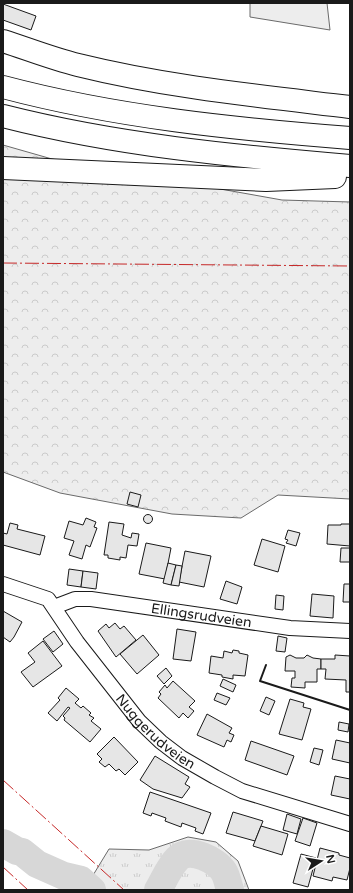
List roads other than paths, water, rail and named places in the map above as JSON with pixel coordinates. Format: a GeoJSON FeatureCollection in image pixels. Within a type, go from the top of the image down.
{"type":"FeatureCollection","features":[{"type":"Feature","properties":{"kind":"highway"},"geometry":{"type":"LineString","coordinates":[[3,41],[76,64],[102,70],[209,89],[350,107]]}},
{"type":"Feature","properties":{"kind":"highway"},"geometry":{"type":"LineString","coordinates":[[3,87],[79,104],[201,124],[350,138]]}},
{"type":"Feature","properties":{"kind":"highway"},"geometry":{"type":"LineString","coordinates":[[3,116],[74,133],[144,145],[248,157],[350,166]]}},
{"type":"Feature","properties":{"kind":"highway"},"geometry":{"type":"LineString","coordinates":[[3,168],[266,180],[350,176]]}},
{"type":"Feature","properties":{"kind":"street","name":"Nuggerudveien"},"geometry":{"type":"LineString","coordinates":[[3,584],[48,599],[77,642],[139,721],[161,742],[182,758],[215,777],[242,790],[350,824]]}},
{"type":"Feature","properties":{"kind":"street","name":"Ellingsrudveien"},"geometry":{"type":"LineString","coordinates":[[54,607],[75,599],[91,599],[290,628],[350,631]]}},
{"type":"Feature","properties":{"kind":"waterway"},"geometry":{"type":"LineString","coordinates":[[3,843],[17,851],[22,852],[37,864],[64,876],[81,880],[92,890]]}},
{"type":"Feature","properties":{"kind":"waterway"},"geometry":{"type":"LineString","coordinates":[[158,890],[169,869],[178,858],[189,854],[203,856],[216,863],[225,874],[230,890]]}}]}
